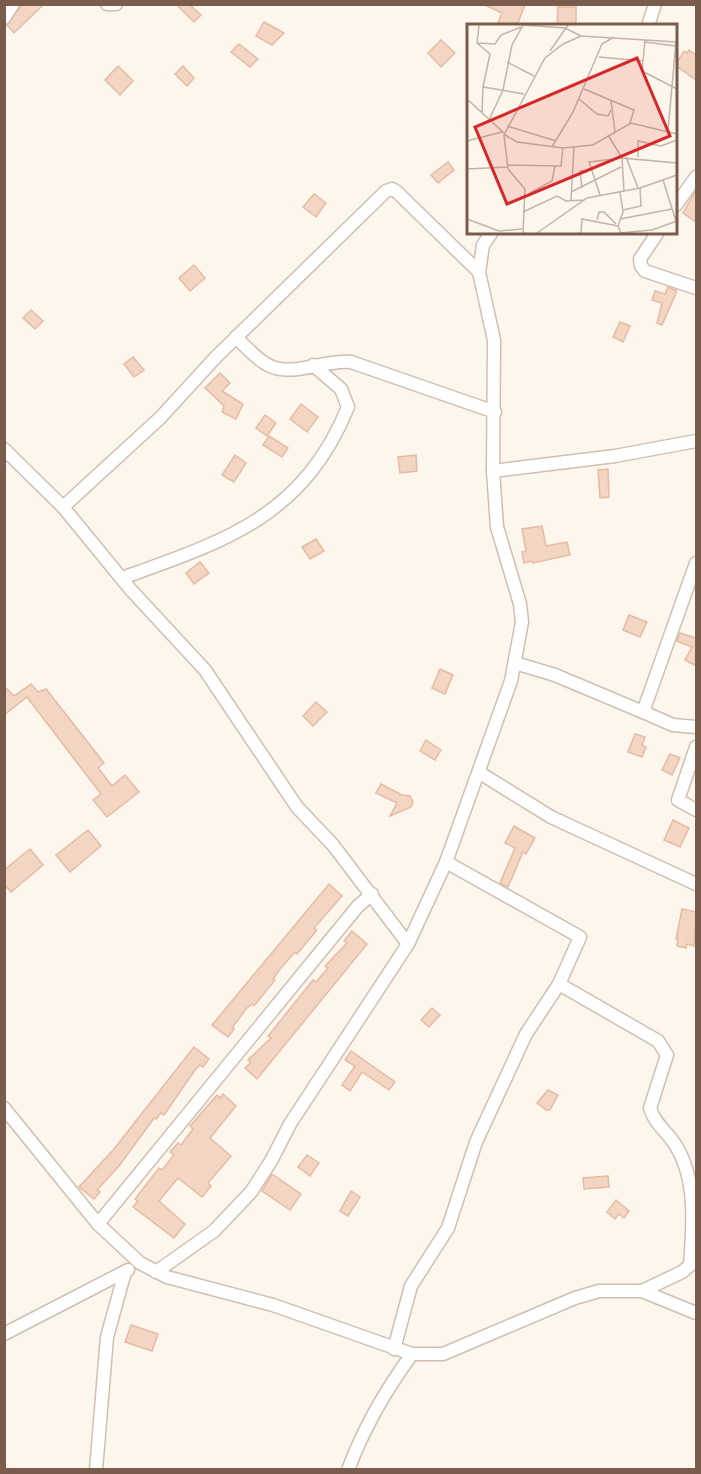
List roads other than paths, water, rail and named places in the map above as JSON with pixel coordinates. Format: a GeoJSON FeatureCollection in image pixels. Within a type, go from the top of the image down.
{"type":"FeatureCollection","features":[{"type":"Feature","properties":{"kind":"street"},"geometry":{"type":"LineString","coordinates":[[4,18],[13,4]]}},
{"type":"Feature","properties":{"kind":"street"},"geometry":{"type":"LineString","coordinates":[[107,4],[116,4]]}},
{"type":"Feature","properties":{"kind":"street"},"geometry":{"type":"LineString","coordinates":[[649,24],[655,4]]}},
{"type":"Feature","properties":{"kind":"street"},"geometry":{"type":"LineString","coordinates":[[677,202],[696,177]]}},
{"type":"Feature","properties":{"kind":"street"},"geometry":{"type":"LineString","coordinates":[[63,507],[160,418],[236,337],[386,191],[392,189],[397,192],[479,272]]}},
{"type":"Feature","properties":{"kind":"street"},"geometry":{"type":"LineString","coordinates":[[156,1272],[214,1231],[251,1192],[272,1161],[290,1124],[349,1038],[408,944],[446,862],[480,772],[515,663],[522,622],[520,604],[497,527],[493,471],[494,340],[479,272],[483,245],[491,234]]}},
{"type":"Feature","properties":{"kind":"street"},"geometry":{"type":"LineString","coordinates":[[657,234],[640,259],[640,266],[645,271],[696,288]]}},
{"type":"Feature","properties":{"kind":"street"},"geometry":{"type":"LineString","coordinates":[[236,337],[269,366],[283,370],[341,361],[351,362],[495,412]]}},
{"type":"Feature","properties":{"kind":"street"},"geometry":{"type":"LineString","coordinates":[[122,578],[228,537],[261,518],[298,489],[348,407],[341,389],[313,365]]}},
{"type":"Feature","properties":{"kind":"street"},"geometry":{"type":"LineString","coordinates":[[493,471],[615,456],[696,441]]}},
{"type":"Feature","properties":{"kind":"street"},"geometry":{"type":"LineString","coordinates":[[4,448],[63,507],[122,578],[205,670],[297,807],[333,845],[408,944]]}},
{"type":"Feature","properties":{"kind":"street"},"geometry":{"type":"LineString","coordinates":[[643,712],[696,563]]}},
{"type":"Feature","properties":{"kind":"street"},"geometry":{"type":"LineString","coordinates":[[515,663],[555,675],[673,725],[696,727]]}},
{"type":"Feature","properties":{"kind":"street"},"geometry":{"type":"LineString","coordinates":[[696,747],[678,800],[696,810]]}},
{"type":"Feature","properties":{"kind":"street"},"geometry":{"type":"LineString","coordinates":[[480,772],[551,817],[696,884]]}},
{"type":"Feature","properties":{"kind":"street"},"geometry":{"type":"LineString","coordinates":[[394,1349],[411,1286],[448,1228],[476,1142],[526,1034],[559,984],[579,940],[578,935],[446,862]]}},
{"type":"Feature","properties":{"kind":"street"},"geometry":{"type":"LineString","coordinates":[[98,1224],[358,906],[372,894]]}},
{"type":"Feature","properties":{"kind":"street"},"geometry":{"type":"LineString","coordinates":[[559,984],[658,1041],[667,1055],[650,1108],[653,1117],[676,1146],[688,1181],[693,1219],[693,1263],[642,1291]]}},
{"type":"Feature","properties":{"kind":"street"},"geometry":{"type":"LineString","coordinates":[[4,1108],[98,1224],[140,1263],[156,1272],[273,1305],[394,1349],[412,1354],[443,1353],[583,1295],[622,1289],[642,1291],[696,1313]]}},
{"type":"Feature","properties":{"kind":"street"},"geometry":{"type":"LineString","coordinates":[[4,1334],[140,1263]]}},
{"type":"Feature","properties":{"kind":"street"},"geometry":{"type":"LineString","coordinates":[[96,1470],[107,1336],[125,1272]]}},
{"type":"Feature","properties":{"kind":"street"},"geometry":{"type":"LineString","coordinates":[[348,1470],[362,1432],[387,1388],[412,1354]]}}]}
